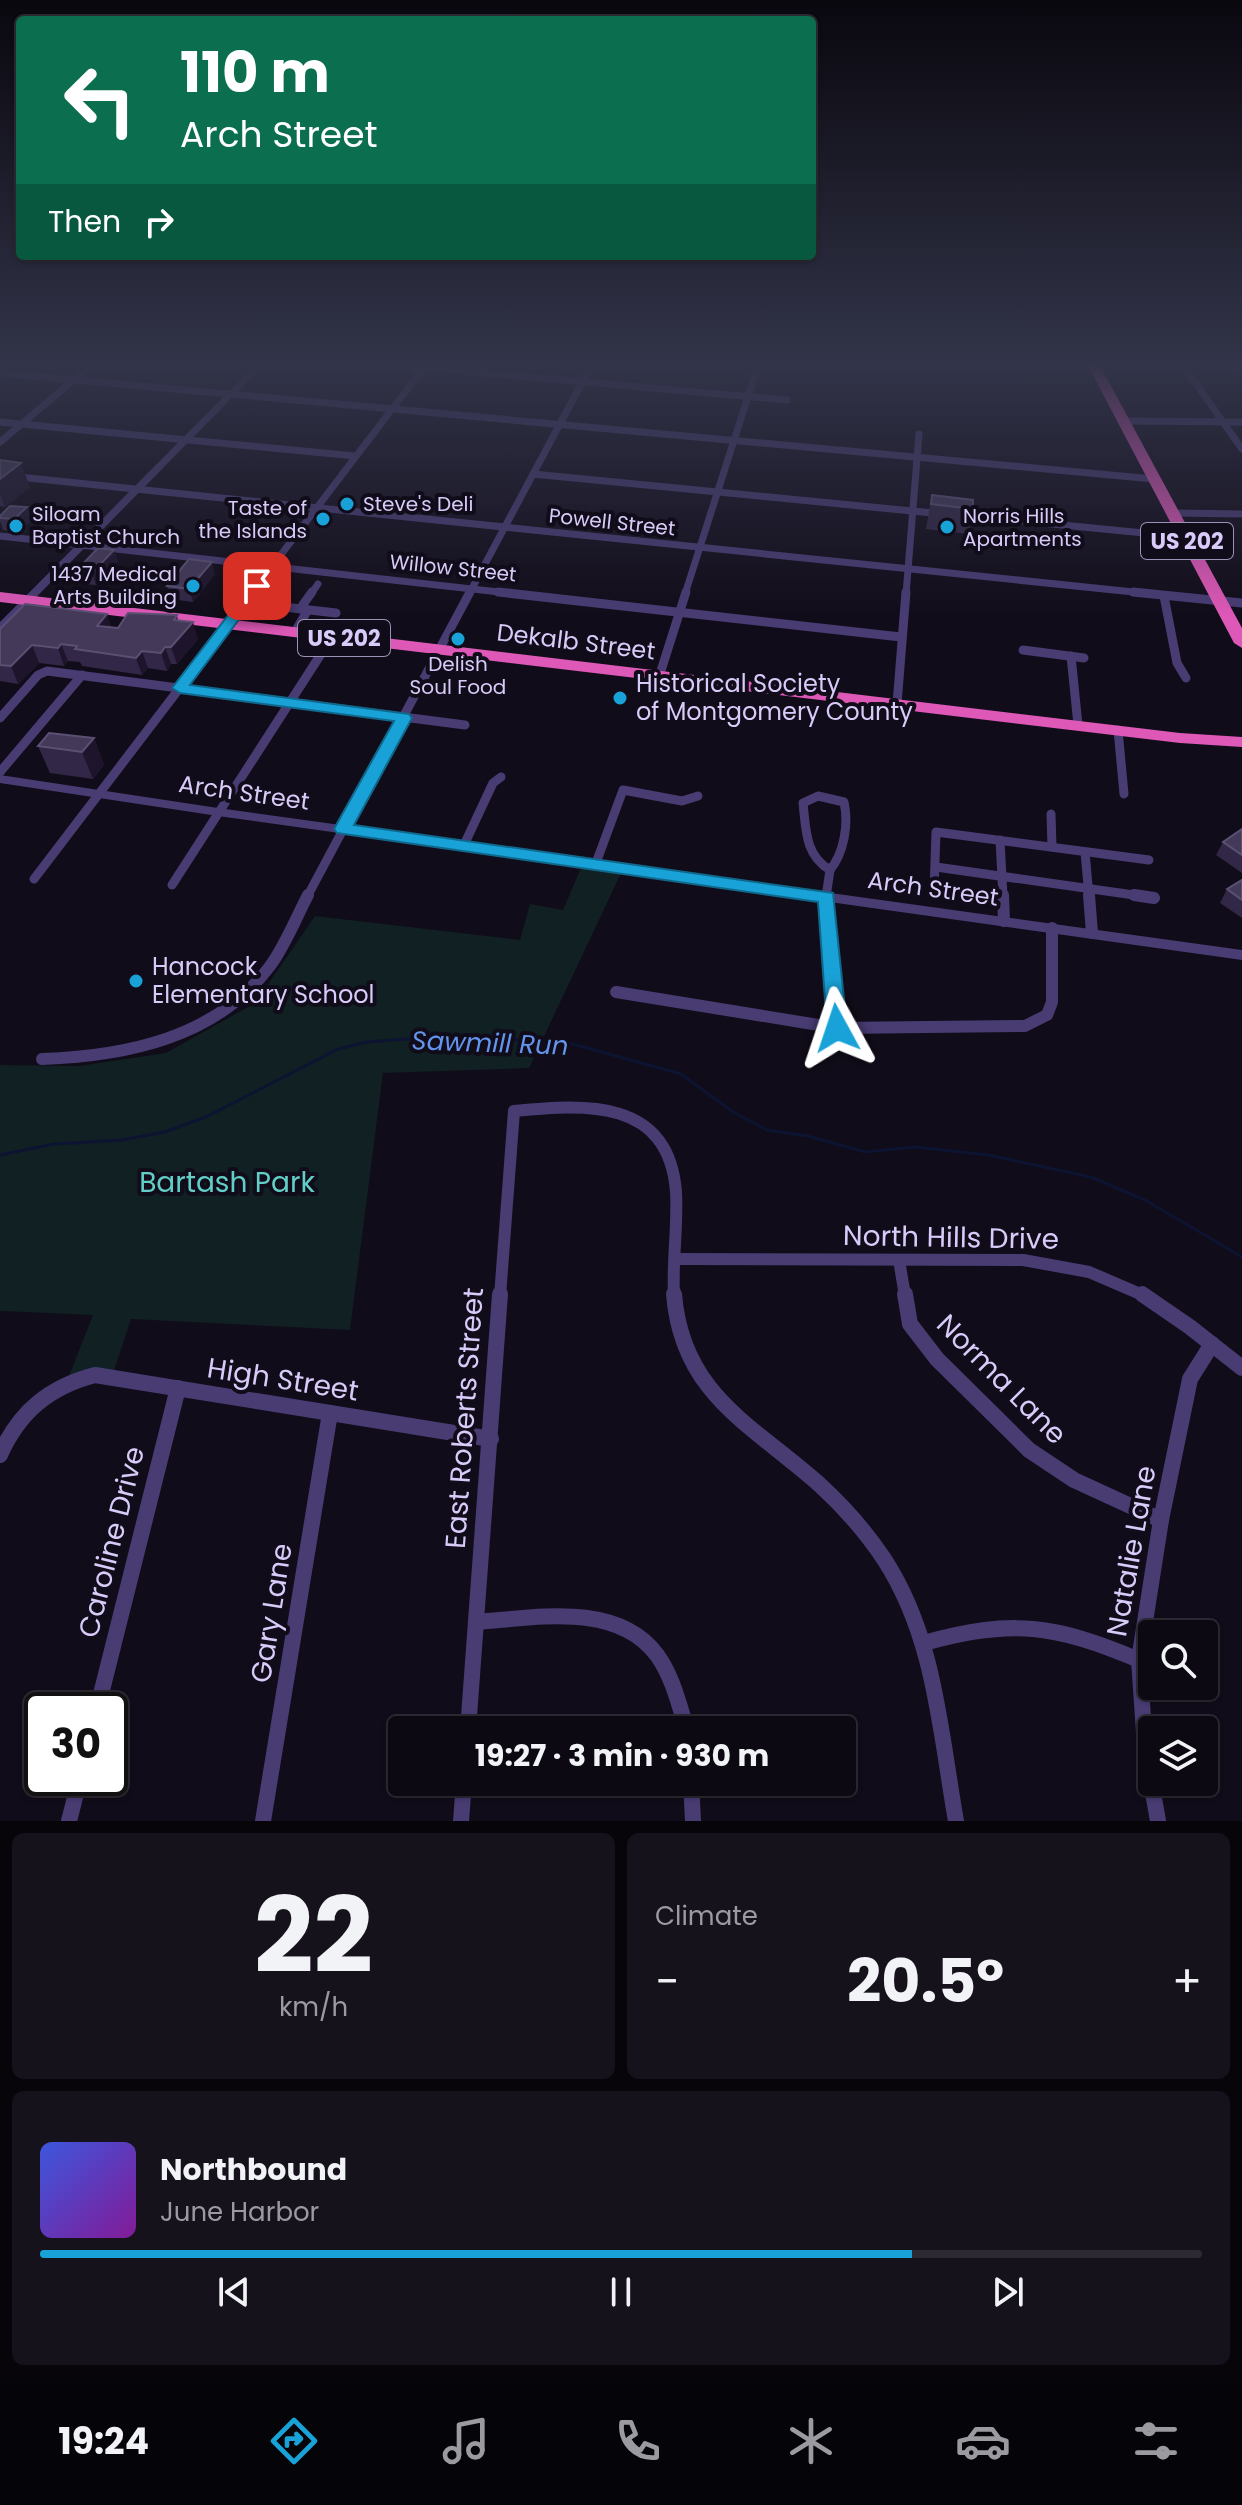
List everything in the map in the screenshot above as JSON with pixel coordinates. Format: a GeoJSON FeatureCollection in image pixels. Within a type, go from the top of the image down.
{"type":"FeatureCollection","features":[{"type":"Feature","properties":{"kind":"highway","name":"US 202"},"geometry":{"type":"LineString","coordinates":[[1137,447],[1242,643]]}},
{"type":"Feature","properties":{"kind":"highway","name":"Dekalb Street"},"geometry":{"type":"LineString","coordinates":[[0,597],[659,677],[1242,742]]}},
{"type":"Feature","properties":{"kind":"street"},"geometry":{"type":"LineString","coordinates":[[0,628],[180,447]]}},
{"type":"Feature","properties":{"kind":"street"},"geometry":{"type":"LineString","coordinates":[[253,447],[355,456]]}},
{"type":"Feature","properties":{"kind":"street"},"geometry":{"type":"LineString","coordinates":[[34,879],[362,447]]}},
{"type":"Feature","properties":{"kind":"street"},"geometry":{"type":"LineString","coordinates":[[42,1059],[93,1059],[151,1048],[235,1002],[276,957],[548,447]]}},
{"type":"Feature","properties":{"kind":"street"},"geometry":{"type":"LineString","coordinates":[[659,677],[733,447]]}},
{"type":"Feature","properties":{"kind":"street"},"geometry":{"type":"LineString","coordinates":[[803,447],[1154,479]]}},
{"type":"Feature","properties":{"kind":"street"},"geometry":{"type":"LineString","coordinates":[[897,704],[918,447]]}},
{"type":"Feature","properties":{"kind":"street"},"geometry":{"type":"LineString","coordinates":[[533,474],[1185,537]]}},
{"type":"Feature","properties":{"kind":"street","name":"Powell Street"},"geometry":{"type":"LineString","coordinates":[[0,475],[1242,603]]}},
{"type":"Feature","properties":{"kind":"street"},"geometry":{"type":"LineString","coordinates":[[1174,513],[1242,514]]}},
{"type":"Feature","properties":{"kind":"street","name":"Willow Street"},"geometry":{"type":"LineString","coordinates":[[0,536],[901,637]]}},
{"type":"Feature","properties":{"kind":"street"},"geometry":{"type":"LineString","coordinates":[[303,609],[318,584]]}},
{"type":"Feature","properties":{"kind":"street"},"geometry":{"type":"LineString","coordinates":[[1164,596],[1177,663],[1186,678]]}},
{"type":"Feature","properties":{"kind":"street"},"geometry":{"type":"LineString","coordinates":[[275,606],[336,613]]}},
{"type":"Feature","properties":{"kind":"street"},"geometry":{"type":"LineString","coordinates":[[295,632],[306,613],[303,609]]}},
{"type":"Feature","properties":{"kind":"street"},"geometry":{"type":"LineString","coordinates":[[172,885],[332,637]]}},
{"type":"Feature","properties":{"kind":"street"},"geometry":{"type":"LineString","coordinates":[[1023,650],[1084,658]]}},
{"type":"Feature","properties":{"kind":"street"},"geometry":{"type":"LineString","coordinates":[[1071,656],[1078,725]]}},
{"type":"Feature","properties":{"kind":"street"},"geometry":{"type":"LineString","coordinates":[[0,718],[42,672],[465,725]]}},
{"type":"Feature","properties":{"kind":"street"},"geometry":{"type":"LineString","coordinates":[[0,772],[82,675]]}},
{"type":"Feature","properties":{"kind":"street"},"geometry":{"type":"LineString","coordinates":[[1118,730],[1124,794]]}},
{"type":"Feature","properties":{"kind":"street"},"geometry":{"type":"LineString","coordinates":[[464,845],[493,783],[501,777]]}},
{"type":"Feature","properties":{"kind":"street","name":"Arch Street"},"geometry":{"type":"LineString","coordinates":[[0,779],[1242,955]]}},
{"type":"Feature","properties":{"kind":"street"},"geometry":{"type":"LineString","coordinates":[[596,863],[623,790],[682,801],[698,796]]}},
{"type":"Feature","properties":{"kind":"street"},"geometry":{"type":"LineString","coordinates":[[830,870],[820,865],[808,851],[803,803],[818,796],[844,802],[847,814],[840,858],[830,870],[826,897],[837,1028]]}},
{"type":"Feature","properties":{"kind":"street"},"geometry":{"type":"LineString","coordinates":[[1051,814],[1052,847]]}},
{"type":"Feature","properties":{"kind":"street"},"geometry":{"type":"LineString","coordinates":[[934,892],[936,832],[1149,860]]}},
{"type":"Feature","properties":{"kind":"street"},"geometry":{"type":"LineString","coordinates":[[1000,840],[1004,921]]}},
{"type":"Feature","properties":{"kind":"street"},"geometry":{"type":"LineString","coordinates":[[1085,852],[1092,933]]}},
{"type":"Feature","properties":{"kind":"street"},"geometry":{"type":"LineString","coordinates":[[936,867],[1154,898]]}},
{"type":"Feature","properties":{"kind":"street"},"geometry":{"type":"LineString","coordinates":[[616,992],[837,1028],[1025,1026],[1041,1020],[1052,1002],[1052,928]]}},
{"type":"Feature","properties":{"kind":"street","name":"East Roberts Street"},"geometry":{"type":"LineString","coordinates":[[469,1716],[514,1111],[577,1105],[604,1108],[627,1115],[648,1129],[664,1144],[674,1171],[675,1259]]}},
{"type":"Feature","properties":{"kind":"street"},"geometry":{"type":"LineString","coordinates":[[675,1259],[674,1291],[678,1323],[688,1355],[704,1384],[727,1408],[822,1486],[861,1529],[903,1592],[924,1643],[956,1821]]}},
{"type":"Feature","properties":{"kind":"street","name":"North Hills Drive"},"geometry":{"type":"LineString","coordinates":[[675,1259],[1023,1260],[1065,1263],[1126,1284],[1153,1298],[1242,1368]]}},
{"type":"Feature","properties":{"kind":"street","name":"Norma Lane"},"geometry":{"type":"LineString","coordinates":[[899,1260],[910,1324],[937,1359],[1029,1450],[1074,1480],[1161,1520]]}},
{"type":"Feature","properties":{"kind":"street","name":"Natalie Lane"},"geometry":{"type":"LineString","coordinates":[[1145,1620],[1161,1520],[1190,1379],[1212,1344]]}},
{"type":"Feature","properties":{"kind":"street","name":"High Street"},"geometry":{"type":"LineString","coordinates":[[0,1455],[21,1417],[67,1381],[95,1375],[491,1439]]}},
{"type":"Feature","properties":{"kind":"street","name":"Caroline Drive"},"geometry":{"type":"LineString","coordinates":[[102,1692],[178,1388]]}},
{"type":"Feature","properties":{"kind":"street","name":"Gary Lane"},"geometry":{"type":"LineString","coordinates":[[263,1821],[330,1413]]}},
{"type":"Feature","properties":{"kind":"street"},"geometry":{"type":"LineString","coordinates":[[477,1622],[582,1617],[613,1623],[634,1632],[664,1661],[677,1689],[684,1716]]}},
{"type":"Feature","properties":{"kind":"street"},"geometry":{"type":"LineString","coordinates":[[924,1643],[959,1632],[1002,1626],[1047,1627],[1085,1636],[1138,1660]]}},
{"type":"Feature","properties":{"kind":"street","name":"Natalie Lane"},"geometry":{"type":"LineString","coordinates":[[1142,1700],[1145,1747],[1158,1821]]}},
{"type":"Feature","properties":{"kind":"street"},"geometry":{"type":"LineString","coordinates":[[69,1821],[75,1796]]}},
{"type":"Feature","properties":{"kind":"street"},"geometry":{"type":"LineString","coordinates":[[461,1821],[463,1796]]}},
{"type":"Feature","properties":{"kind":"street"},"geometry":{"type":"LineString","coordinates":[[692,1796],[693,1821]]}},
{"type":"Feature","properties":{"kind":"green space","name":"Bartash Park"},"geometry":{"type":"Polygon","coordinates":[[[584,861],[624,867],[529,1068],[383,1073],[350,1330],[131,1319],[112,1377],[67,1381],[93,1315],[0,1311],[0,1065],[79,1066],[166,1053],[255,1003],[315,916],[520,940],[530,904],[563,910],[584,861]]]}},
{"type":"Feature","properties":{"kind":"building"},"geometry":{"type":"Polygon","coordinates":[[[0,460],[21,463],[0,479],[0,460]]]}},
{"type":"Feature","properties":{"kind":"building"},"geometry":{"type":"Polygon","coordinates":[[[932,495],[973,500],[973,509],[931,504],[932,495]]]}},
{"type":"Feature","properties":{"kind":"building"},"geometry":{"type":"Polygon","coordinates":[[[10,506],[27,507],[14,519],[0,518],[10,506]]]}},
{"type":"Feature","properties":{"kind":"building"},"geometry":{"type":"Polygon","coordinates":[[[98,548],[114,550],[92,573],[76,571],[98,548]]]}},
{"type":"Feature","properties":{"kind":"building"},"geometry":{"type":"Polygon","coordinates":[[[189,559],[212,562],[189,589],[167,586],[189,559]]]}},
{"type":"Feature","properties":{"kind":"building"},"geometry":{"type":"Polygon","coordinates":[[[25,604],[107,614],[97,626],[118,628],[128,613],[177,615],[174,620],[193,622],[171,647],[165,647],[161,653],[142,651],[136,658],[61,644],[58,648],[32,645],[11,666],[0,665],[0,629],[25,604]]]}},
{"type":"Feature","properties":{"kind":"building"},"geometry":{"type":"Polygon","coordinates":[[[49,733],[94,738],[82,752],[38,746],[49,733]]]}},
{"type":"Feature","properties":{"kind":"building"},"geometry":{"type":"Polygon","coordinates":[[[1242,829],[1242,855],[1223,842],[1242,829]]]}},
{"type":"Feature","properties":{"kind":"building"},"geometry":{"type":"Polygon","coordinates":[[[1242,880],[1242,900],[1227,889],[1242,880]]]}},
{"type":"Feature","properties":{"kind":"waterway","name":"Sawmill Run"},"geometry":{"type":"LineString","coordinates":[[0,1155],[54,1144],[122,1140],[165,1132],[208,1116],[338,1049],[367,1042],[432,1037],[562,1041],[681,1074],[733,1112],[767,1130],[808,1136],[865,1152],[916,1147],[988,1155],[1091,1177],[1147,1201],[1242,1257]]}},
{"type":"Feature","properties":{"kind":"place","name":"Steve's Deli"},"geometry":{"type":"Point","coordinates":[347,504]}},
{"type":"Feature","properties":{"kind":"place","name":"Taste of the Islands"},"geometry":{"type":"Point","coordinates":[323,519]}},
{"type":"Feature","properties":{"kind":"place","name":"Siloam Baptist Church"},"geometry":{"type":"Point","coordinates":[16,526]}},
{"type":"Feature","properties":{"kind":"place","name":"Norris Hills Apartments"},"geometry":{"type":"Point","coordinates":[947,527]}},
{"type":"Feature","properties":{"kind":"place","name":"1437 Medical Arts Building"},"geometry":{"type":"Point","coordinates":[193,586]}},
{"type":"Feature","properties":{"kind":"place","name":"Delish Soul Food"},"geometry":{"type":"Point","coordinates":[458,639]}},
{"type":"Feature","properties":{"kind":"place","name":"Historical Society of Montgomery County"},"geometry":{"type":"Point","coordinates":[620,698]}},
{"type":"Feature","properties":{"kind":"place","name":"Hancock Elementary School"},"geometry":{"type":"Point","coordinates":[136,981]}},
{"type":"Feature","properties":{"kind":"route"},"geometry":{"type":"LineString","coordinates":[[257,586],[180,688],[404,718],[343,829],[826,897],[837,1028]]}}]}
